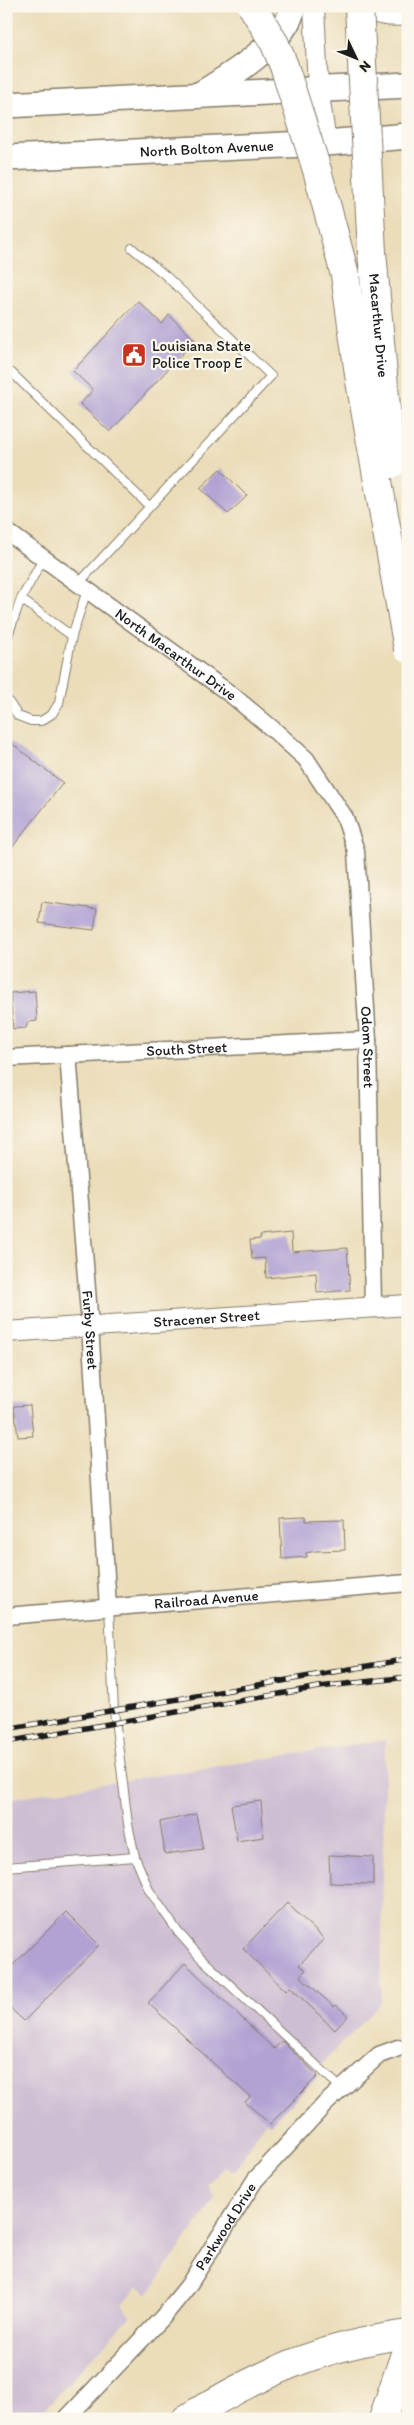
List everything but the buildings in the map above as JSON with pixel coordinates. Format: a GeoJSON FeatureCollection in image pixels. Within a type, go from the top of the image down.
{"type":"FeatureCollection","features":[{"type":"Feature","properties":{"kind":"highway"},"geometry":{"type":"LineString","coordinates":[[252,6],[275,44],[284,66],[317,170],[345,275],[360,382],[408,649]]}},
{"type":"Feature","properties":{"kind":"highway","name":"Macarthur Drive"},"geometry":{"type":"LineString","coordinates":[[360,6],[372,252],[408,644]]}},
{"type":"Feature","properties":{"kind":"highway"},"geometry":{"type":"LineString","coordinates":[[186,2419],[218,2399],[266,2374],[316,2353],[370,2340],[408,2334]]}},
{"type":"Feature","properties":{"kind":"highway"},"geometry":{"type":"LineString","coordinates":[[383,2419],[408,2346]]}},
{"type":"Feature","properties":{"kind":"main road"},"geometry":{"type":"LineString","coordinates":[[198,96],[237,72],[268,47],[292,14],[293,6]]}},
{"type":"Feature","properties":{"kind":"main road"},"geometry":{"type":"LineString","coordinates":[[6,105],[408,85]]}},
{"type":"Feature","properties":{"kind":"main road","name":"North Bolton Avenue"},"geometry":{"type":"LineString","coordinates":[[6,158],[326,143],[408,136]]}},
{"type":"Feature","properties":{"kind":"street"},"geometry":{"type":"LineString","coordinates":[[314,6],[318,88],[326,143]]}},
{"type":"Feature","properties":{"kind":"street"},"geometry":{"type":"LineString","coordinates":[[360,6],[372,13],[390,17],[408,15]]}},
{"type":"Feature","properties":{"kind":"street","name":"North Macarthur Drive"},"geometry":{"type":"LineString","coordinates":[[6,531],[247,708],[306,759],[330,793]]}},
{"type":"Feature","properties":{"kind":"street","name":"Odom Street"},"geometry":{"type":"LineString","coordinates":[[330,793],[345,818],[356,851],[368,1040],[373,1306]]}},
{"type":"Feature","properties":{"kind":"street","name":"South Street"},"geometry":{"type":"LineString","coordinates":[[6,1058],[368,1040]]}},
{"type":"Feature","properties":{"kind":"street","name":"Furby Street"},"geometry":{"type":"LineString","coordinates":[[68,1055],[90,1326],[108,1607]]}},
{"type":"Feature","properties":{"kind":"street","name":"Stracener Street"},"geometry":{"type":"LineString","coordinates":[[6,1332],[408,1305]]}},
{"type":"Feature","properties":{"kind":"street","name":"Railroad Avenue"},"geometry":{"type":"LineString","coordinates":[[6,1616],[408,1583]]}},
{"type":"Feature","properties":{"kind":"street","name":"Parkwood Drive"},"geometry":{"type":"LineString","coordinates":[[66,2419],[162,2318],[188,2286],[255,2180],[342,2089],[379,2055],[398,2048]]}},
{"type":"Feature","properties":{"kind":"lane"},"geometry":{"type":"LineString","coordinates":[[6,698],[18,716],[30,721],[41,721],[52,714],[58,703],[82,587],[149,506],[271,376],[166,276],[132,248]]}},
{"type":"Feature","properties":{"kind":"lane"},"geometry":{"type":"LineString","coordinates":[[12,373],[149,506]]}},
{"type":"Feature","properties":{"kind":"lane"},"geometry":{"type":"LineString","coordinates":[[6,641],[21,599],[43,559]]}},
{"type":"Feature","properties":{"kind":"lane"},"geometry":{"type":"LineString","coordinates":[[21,599],[72,636]]}},
{"type":"Feature","properties":{"kind":"lane"},"geometry":{"type":"LineString","coordinates":[[108,1607],[114,1711],[128,1824],[135,1857],[149,1890],[178,1932],[201,1958],[342,2089]]}},
{"type":"Feature","properties":{"kind":"lane"},"geometry":{"type":"LineString","coordinates":[[6,1868],[135,1857]]}},
{"type":"Feature","properties":{"kind":"shaded area"},"geometry":{"type":"Polygon","coordinates":[[[385,1740],[381,2003],[263,2125],[234,2172],[224,2167],[208,2185],[215,2198],[148,2294],[138,2286],[122,2305],[131,2316],[35,2419],[6,2419],[6,1799],[385,1740]]]}},
{"type":"Feature","properties":{"kind":"railway"},"geometry":{"type":"LineString","coordinates":[[6,1729],[408,1659]]}},
{"type":"Feature","properties":{"kind":"railway"},"geometry":{"type":"LineString","coordinates":[[6,1742],[319,1687],[408,1677]]}},
{"type":"Feature","properties":{"kind":"place","name":"Louisiana State Police Troop E"},"geometry":{"type":"Point","coordinates":[134,355]}}]}
